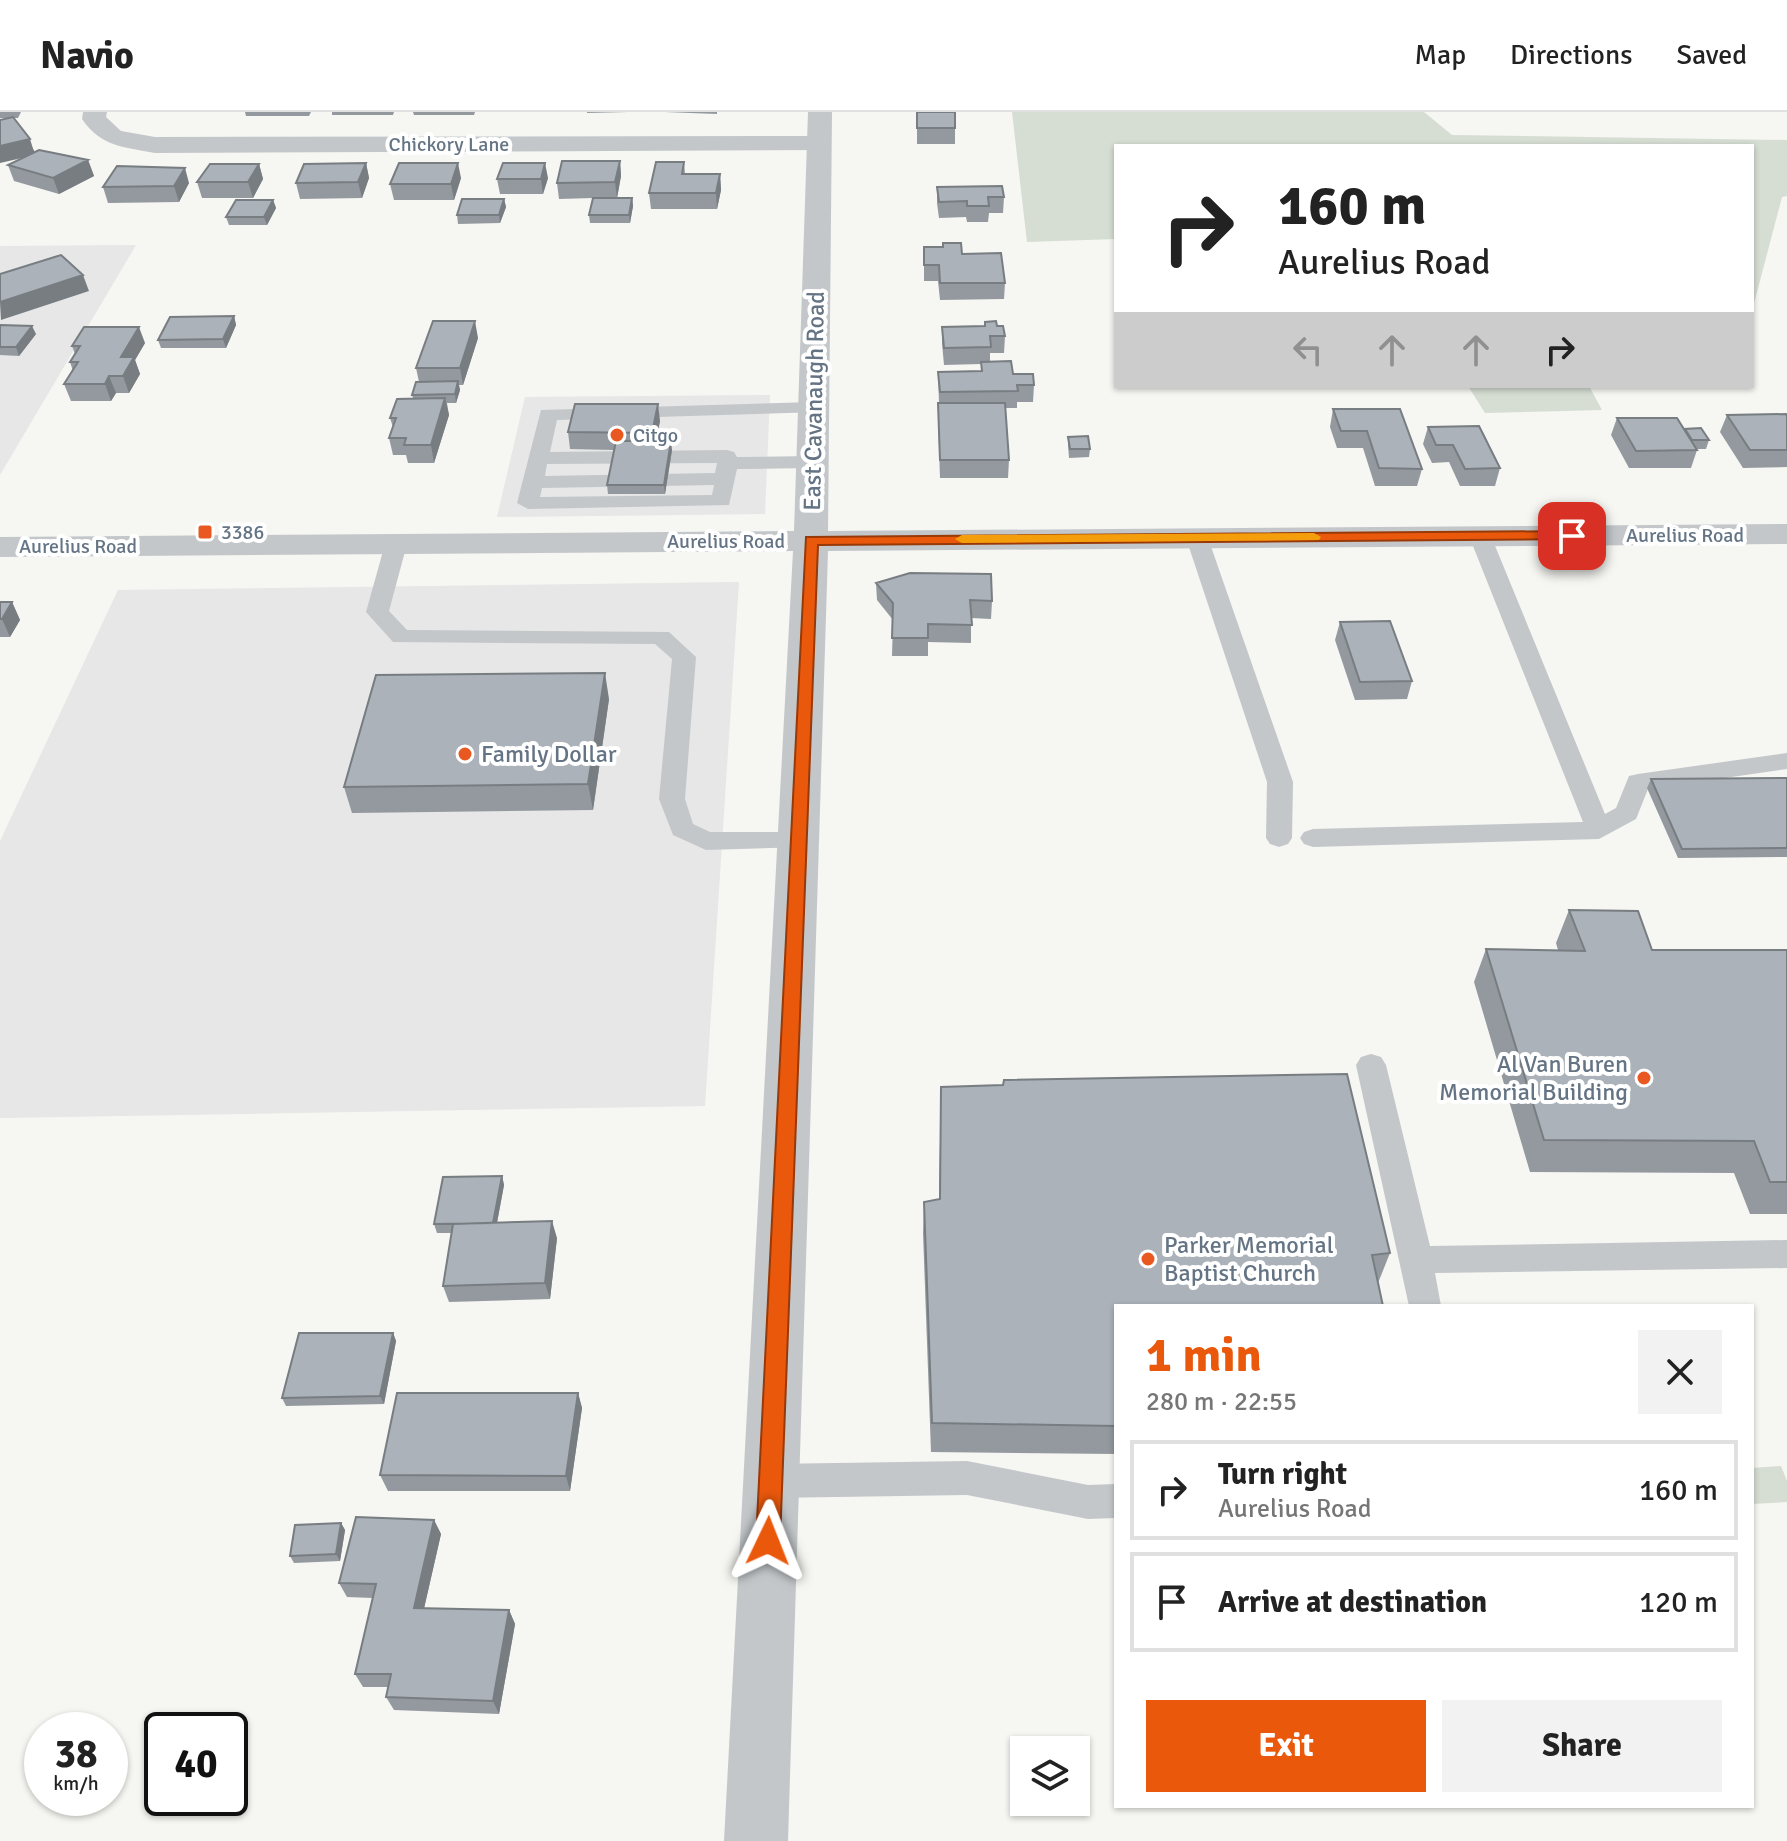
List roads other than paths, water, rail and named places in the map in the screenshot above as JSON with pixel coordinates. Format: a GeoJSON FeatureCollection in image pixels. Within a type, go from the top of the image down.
{"type":"FeatureCollection","features":[{"type":"Feature","properties":{"kind":"street","name":"Chickory Lane"},"geometry":{"type":"LineString","coordinates":[[95,112],[94,119],[113,137],[155,145],[819,143]]}},
{"type":"Feature","properties":{"kind":"street","name":"East Cavanaugh Road"},"geometry":{"type":"LineString","coordinates":[[756,1841],[811,540],[820,112]]}},
{"type":"Feature","properties":{"kind":"street","name":"Aurelius Road"},"geometry":{"type":"LineString","coordinates":[[0,547],[1787,534]]}},
{"type":"Feature","properties":{"kind":"lane"},"geometry":{"type":"LineString","coordinates":[[813,462],[726,471],[533,482],[548,414],[814,408]]}},
{"type":"Feature","properties":{"kind":"lane"},"geometry":{"type":"LineString","coordinates":[[538,458],[727,456],[726,471]]}},
{"type":"Feature","properties":{"kind":"lane"},"geometry":{"type":"LineString","coordinates":[[1480,536],[1599,830]]}},
{"type":"Feature","properties":{"kind":"lane"},"geometry":{"type":"LineString","coordinates":[[1197,538],[1280,782],[1279,838]]}},
{"type":"Feature","properties":{"kind":"lane"},"geometry":{"type":"LineString","coordinates":[[396,544],[377,612],[401,637],[661,637],[684,657],[672,799],[682,829],[706,841],[797,841]]}},
{"type":"Feature","properties":{"kind":"lane"},"geometry":{"type":"LineString","coordinates":[[1313,838],[1599,830],[1627,813],[1638,782],[1787,761]]}},
{"type":"Feature","properties":{"kind":"lane"},"geometry":{"type":"LineString","coordinates":[[1371,1065],[1425,1304]]}},
{"type":"Feature","properties":{"kind":"lane"},"geometry":{"type":"LineString","coordinates":[[1417,1260],[1787,1254]]}},
{"type":"Feature","properties":{"kind":"lane"},"geometry":{"type":"LineString","coordinates":[[771,1481],[967,1478],[1088,1502],[1114,1501]]}},
{"type":"Feature","properties":{"kind":"place","name":"Citgo"},"geometry":{"type":"Point","coordinates":[617,435]}},
{"type":"Feature","properties":{"kind":"place","name":"3386"},"geometry":{"type":"Point","coordinates":[205,532]}},
{"type":"Feature","properties":{"kind":"place","name":"Family Dollar"},"geometry":{"type":"Point","coordinates":[465,754]}},
{"type":"Feature","properties":{"kind":"place","name":"Al Van Buren Memorial Building"},"geometry":{"type":"Point","coordinates":[1644,1078]}},
{"type":"Feature","properties":{"kind":"place","name":"Parker Memorial Baptist Church"},"geometry":{"type":"Point","coordinates":[1148,1259]}}]}
